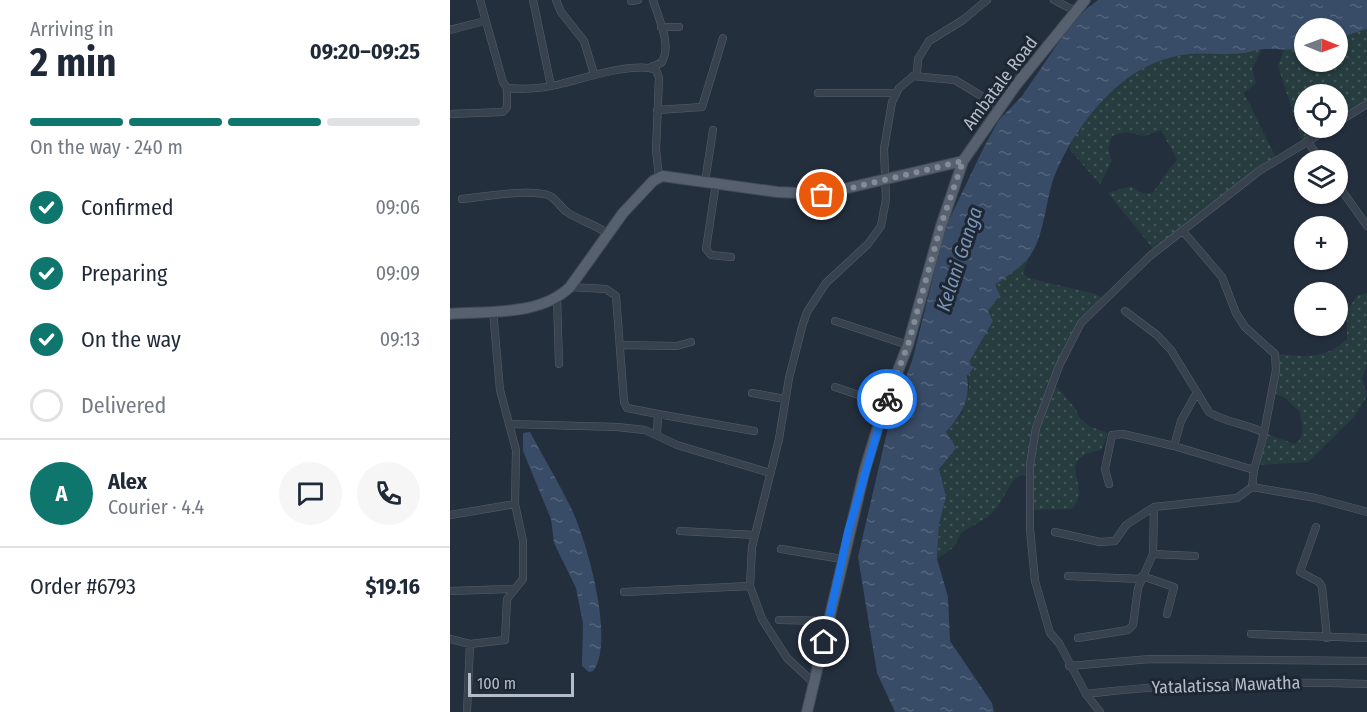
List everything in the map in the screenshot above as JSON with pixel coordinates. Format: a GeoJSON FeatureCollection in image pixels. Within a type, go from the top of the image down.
{"type":"FeatureCollection","features":[{"type":"Feature","properties":{"kind":"main road","name":"Ambatale Road"},"geometry":{"type":"LineString","coordinates":[[807,712],[842,559],[885,404],[908,345],[941,225],[963,161],[1016,85],[1085,0]]}},
{"type":"Feature","properties":{"kind":"main road"},"geometry":{"type":"LineString","coordinates":[[450,314],[531,308],[557,297],[570,286],[637,197],[659,177],[674,176],[822,195],[963,161]]}},
{"type":"Feature","properties":{"kind":"street"},"geometry":{"type":"LineString","coordinates":[[450,114],[503,112],[507,107],[507,88],[503,82],[480,0]]}},
{"type":"Feature","properties":{"kind":"street"},"geometry":{"type":"LineString","coordinates":[[533,0],[551,86]]}},
{"type":"Feature","properties":{"kind":"street"},"geometry":{"type":"LineString","coordinates":[[556,0],[561,12],[584,41],[594,74]]}},
{"type":"Feature","properties":{"kind":"street"},"geometry":{"type":"LineString","coordinates":[[507,88],[551,86],[594,74],[648,67],[664,60],[665,42],[653,0]]}},
{"type":"Feature","properties":{"kind":"street"},"geometry":{"type":"LineString","coordinates":[[815,684],[787,658],[762,619],[750,586],[750,564],[755,535],[785,399],[807,312],[826,283],[868,244],[881,226],[886,199],[885,140],[895,93],[917,73],[918,58],[929,41],[963,20],[987,0]]}},
{"type":"Feature","properties":{"kind":"street"},"geometry":{"type":"LineString","coordinates":[[1054,0],[1077,12]]}},
{"type":"Feature","properties":{"kind":"street"},"geometry":{"type":"LineString","coordinates":[[450,30],[485,21]]}},
{"type":"Feature","properties":{"kind":"street"},"geometry":{"type":"LineString","coordinates":[[661,27],[679,27]]}},
{"type":"Feature","properties":{"kind":"street"},"geometry":{"type":"LineString","coordinates":[[657,110],[686,110],[702,107],[723,38]]}},
{"type":"Feature","properties":{"kind":"street"},"geometry":{"type":"LineString","coordinates":[[648,67],[656,70],[659,78],[656,161],[659,177]]}},
{"type":"Feature","properties":{"kind":"street"},"geometry":{"type":"LineString","coordinates":[[914,76],[955,80],[1001,108]]}},
{"type":"Feature","properties":{"kind":"street"},"geometry":{"type":"LineString","coordinates":[[818,93],[895,93]]}},
{"type":"Feature","properties":{"kind":"street"},"geometry":{"type":"LineString","coordinates":[[1348,116],[1367,104]]}},
{"type":"Feature","properties":{"kind":"street"},"geometry":{"type":"LineString","coordinates":[[713,130],[706,249],[711,255],[731,257]]}},
{"type":"Feature","properties":{"kind":"street"},"geometry":{"type":"LineString","coordinates":[[1100,712],[1069,666],[1059,643],[1050,633],[1035,581],[1029,510],[1030,465],[1036,428],[1059,366],[1081,322],[1150,256],[1182,230],[1260,171],[1312,138]]}},
{"type":"Feature","properties":{"kind":"street"},"geometry":{"type":"LineString","coordinates":[[1307,141],[1314,150]]}},
{"type":"Feature","properties":{"kind":"street"},"geometry":{"type":"LineString","coordinates":[[462,199],[499,194],[543,194],[552,197],[566,211],[596,225],[608,234]]}},
{"type":"Feature","properties":{"kind":"street"},"geometry":{"type":"LineString","coordinates":[[1348,199],[1367,226]]}},
{"type":"Feature","properties":{"kind":"street"},"geometry":{"type":"LineString","coordinates":[[1182,230],[1222,277],[1236,313],[1245,327],[1275,354],[1274,381],[1252,487]]}},
{"type":"Feature","properties":{"kind":"street"},"geometry":{"type":"LineString","coordinates":[[570,286],[612,292],[617,301],[625,405],[658,414],[754,431]]}},
{"type":"Feature","properties":{"kind":"street"},"geometry":{"type":"LineString","coordinates":[[557,297],[559,364]]}},
{"type":"Feature","properties":{"kind":"street"},"geometry":{"type":"LineString","coordinates":[[450,639],[470,644],[505,640],[507,599],[523,579],[523,542],[515,504],[516,450],[511,424],[500,390],[494,311]]}},
{"type":"Feature","properties":{"kind":"street"},"geometry":{"type":"LineString","coordinates":[[1125,311],[1157,335],[1171,350],[1209,412],[1217,417],[1252,426],[1264,433]]}},
{"type":"Feature","properties":{"kind":"street"},"geometry":{"type":"LineString","coordinates":[[835,321],[908,345]]}},
{"type":"Feature","properties":{"kind":"street"},"geometry":{"type":"LineString","coordinates":[[620,345],[677,346],[691,342]]}},
{"type":"Feature","properties":{"kind":"street"},"geometry":{"type":"LineString","coordinates":[[835,387],[885,404]]}},
{"type":"Feature","properties":{"kind":"street"},"geometry":{"type":"LineString","coordinates":[[752,393],[785,399]]}},
{"type":"Feature","properties":{"kind":"street"},"geometry":{"type":"LineString","coordinates":[[1174,446],[1182,421],[1196,394]]}},
{"type":"Feature","properties":{"kind":"street"},"geometry":{"type":"LineString","coordinates":[[657,434],[658,414]]}},
{"type":"Feature","properties":{"kind":"street"},"geometry":{"type":"LineString","coordinates":[[511,424],[617,427],[657,434],[677,445],[770,472]]}},
{"type":"Feature","properties":{"kind":"street"},"geometry":{"type":"LineString","coordinates":[[1109,484],[1106,469],[1112,435],[1123,434],[1174,446],[1254,470]]}},
{"type":"Feature","properties":{"kind":"street"},"geometry":{"type":"LineString","coordinates":[[1054,532],[1100,542],[1115,541],[1126,525],[1154,507],[1237,498],[1252,487],[1316,498],[1367,512]]}},
{"type":"Feature","properties":{"kind":"street"},"geometry":{"type":"LineString","coordinates":[[450,515],[515,504]]}},
{"type":"Feature","properties":{"kind":"street"},"geometry":{"type":"LineString","coordinates":[[1078,638],[1128,630],[1132,625],[1142,577],[1153,554],[1154,507]]}},
{"type":"Feature","properties":{"kind":"street"},"geometry":{"type":"LineString","coordinates":[[1316,527],[1300,572],[1320,582],[1327,638]]}},
{"type":"Feature","properties":{"kind":"street"},"geometry":{"type":"LineString","coordinates":[[680,531],[755,535]]}},
{"type":"Feature","properties":{"kind":"street"},"geometry":{"type":"LineString","coordinates":[[781,549],[842,559]]}},
{"type":"Feature","properties":{"kind":"street"},"geometry":{"type":"LineString","coordinates":[[1153,554],[1195,556]]}},
{"type":"Feature","properties":{"kind":"street"},"geometry":{"type":"LineString","coordinates":[[1068,576],[1142,577],[1174,587],[1167,614]]}},
{"type":"Feature","properties":{"kind":"street"},"geometry":{"type":"LineString","coordinates":[[624,592],[750,586]]}},
{"type":"Feature","properties":{"kind":"street"},"geometry":{"type":"LineString","coordinates":[[450,591],[513,590]]}},
{"type":"Feature","properties":{"kind":"street"},"geometry":{"type":"LineString","coordinates":[[779,620],[829,621]]}},
{"type":"Feature","properties":{"kind":"street"},"geometry":{"type":"LineString","coordinates":[[1251,634],[1367,638]]}},
{"type":"Feature","properties":{"kind":"street"},"geometry":{"type":"LineString","coordinates":[[467,712],[470,644]]}},
{"type":"Feature","properties":{"kind":"street"},"geometry":{"type":"LineString","coordinates":[[1069,666],[1150,659],[1367,661]]}},
{"type":"Feature","properties":{"kind":"street","name":"Yatalatissa Mawatha"},"geometry":{"type":"LineString","coordinates":[[1086,694],[1128,689],[1268,682],[1367,684]]}},
{"type":"Feature","properties":{"kind":"green space"},"geometry":{"type":"Polygon","coordinates":[[[1367,29],[1367,104],[1348,116],[1348,84],[1294,84],[1294,116],[1278,66],[1284,50],[1294,49],[1294,72],[1348,72],[1348,35],[1367,29]]]}},
{"type":"Feature","properties":{"kind":"green space"},"geometry":{"type":"Polygon","coordinates":[[[1262,49],[1252,69],[1256,83],[1244,93],[1277,160],[1155,251],[1108,193],[1131,186],[1142,193],[1151,194],[1155,190],[1177,160],[1161,130],[1145,136],[1125,132],[1112,136],[1108,149],[1112,161],[1100,184],[1069,149],[1078,131],[1104,97],[1121,82],[1159,60],[1179,54],[1246,52],[1262,49]]]}},
{"type":"Feature","properties":{"kind":"green space"},"geometry":{"type":"Polygon","coordinates":[[[1301,138],[1313,138],[1303,144],[1301,138]]]}},
{"type":"Feature","properties":{"kind":"green space"},"geometry":{"type":"Polygon","coordinates":[[[1029,257],[1023,273],[1028,278],[1096,294],[1105,300],[1081,323],[1053,383],[1076,409],[1078,416],[1089,426],[1108,433],[1101,450],[1086,454],[1078,460],[1076,474],[1078,500],[1072,509],[1029,510],[1030,477],[1022,475],[1014,479],[998,506],[989,516],[961,533],[954,547],[937,559],[939,524],[946,497],[939,469],[946,432],[962,413],[969,388],[968,364],[993,321],[988,311],[995,285],[1029,257]]]}},
{"type":"Feature","properties":{"kind":"green space"},"geometry":{"type":"Polygon","coordinates":[[[1367,293],[1367,367],[1362,378],[1367,396],[1355,416],[1308,462],[1256,465],[1264,433],[1295,444],[1302,434],[1300,412],[1285,398],[1273,393],[1275,354],[1314,356],[1338,346],[1347,339],[1348,309],[1358,295],[1367,293]]]}},
{"type":"Feature","properties":{"kind":"water","name":"Kelani Ganga"},"geometry":{"type":"Polygon","coordinates":[[[1098,0],[1367,0],[1367,29],[1348,35],[1348,18],[1294,18],[1294,49],[1264,49],[1237,54],[1186,54],[1168,58],[1140,70],[1123,82],[1106,97],[1078,131],[1051,187],[1041,232],[1030,256],[995,285],[1000,295],[988,311],[993,321],[968,364],[974,367],[967,376],[968,392],[964,407],[946,432],[956,448],[939,469],[946,497],[939,524],[937,559],[948,597],[950,641],[992,703],[994,712],[895,712],[877,673],[858,557],[890,419],[912,361],[946,226],[999,120],[1022,96],[1065,33],[1085,10],[1098,0]]]}},
{"type":"Feature","properties":{"kind":"water"},"geometry":{"type":"Polygon","coordinates":[[[530,432],[561,487],[584,541],[600,614],[599,657],[593,671],[589,672],[582,666],[583,623],[576,588],[554,543],[551,519],[523,451],[523,433],[530,432]]]}},
{"type":"Feature","properties":{"kind":"way so far"},"geometry":{"type":"LineString","coordinates":[[822,195],[963,161],[954,193],[941,225],[927,284],[908,345],[887,399]]}},
{"type":"Feature","properties":{"kind":"route"},"geometry":{"type":"LineString","coordinates":[[824,642],[848,532],[887,399]]}}]}
